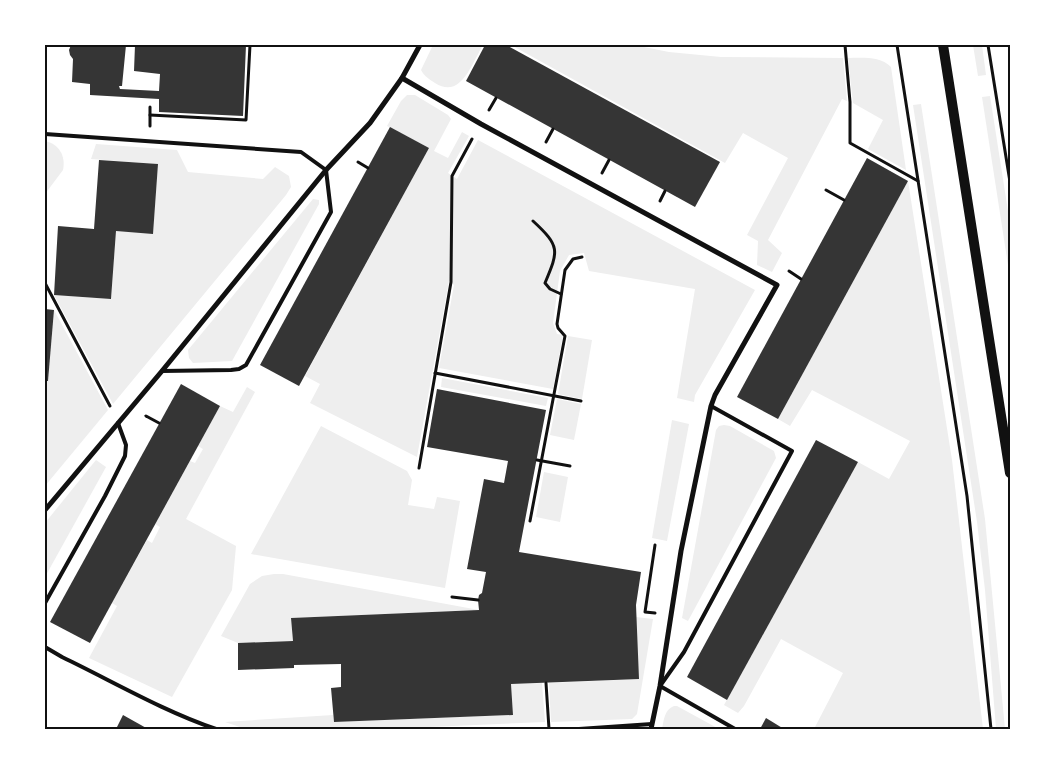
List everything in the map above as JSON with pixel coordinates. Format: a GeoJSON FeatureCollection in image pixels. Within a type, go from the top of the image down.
{"type":"FeatureCollection","features":[{"type":"Feature","properties":{"kind":"main road"},"geometry":{"type":"LineString","coordinates":[[943,45],[1010,473]]}},
{"type":"Feature","properties":{"kind":"street"},"geometry":{"type":"LineString","coordinates":[[45,510],[162,371],[326,170],[370,123],[402,78],[420,45]]}},
{"type":"Feature","properties":{"kind":"street"},"geometry":{"type":"LineString","coordinates":[[402,78],[481,124],[777,285],[715,395],[711,406],[681,551],[660,686],[651,727]]}},
{"type":"Feature","properties":{"kind":"lane"},"geometry":{"type":"LineString","coordinates":[[45,134],[301,152],[326,170],[331,212],[246,365],[239,369],[231,370],[162,371]]}},
{"type":"Feature","properties":{"kind":"lane"},"geometry":{"type":"LineString","coordinates":[[711,406],[792,451],[684,652],[660,686],[735,729]]}},
{"type":"Feature","properties":{"kind":"lane"},"geometry":{"type":"LineString","coordinates":[[45,603],[105,496],[125,456],[126,445],[118,422]]}},
{"type":"Feature","properties":{"kind":"lane"},"geometry":{"type":"LineString","coordinates":[[45,646],[62,657],[179,714],[216,729]]}},
{"type":"Feature","properties":{"kind":"lane"},"geometry":{"type":"LineString","coordinates":[[579,729],[651,727]]}},
{"type":"Feature","properties":{"kind":"path"},"geometry":{"type":"LineString","coordinates":[[150,115],[246,120],[250,45]]}},
{"type":"Feature","properties":{"kind":"path"},"geometry":{"type":"LineString","coordinates":[[844,45],[850,102],[850,143],[918,181]]}},
{"type":"Feature","properties":{"kind":"path"},"geometry":{"type":"LineString","coordinates":[[898,45],[967,496],[991,729]]}},
{"type":"Feature","properties":{"kind":"path"},"geometry":{"type":"LineString","coordinates":[[988,45],[1010,182]]}},
{"type":"Feature","properties":{"kind":"path"},"geometry":{"type":"LineString","coordinates":[[419,468],[451,282],[452,176],[481,124]]}},
{"type":"Feature","properties":{"kind":"path"},"geometry":{"type":"LineString","coordinates":[[826,190],[844,200]]}},
{"type":"Feature","properties":{"kind":"path"},"geometry":{"type":"LineString","coordinates":[[533,221],[555,247],[556,258],[545,283],[550,289],[562,294]]}},
{"type":"Feature","properties":{"kind":"path"},"geometry":{"type":"LineString","coordinates":[[530,521],[565,336],[557,324],[565,270],[573,259],[582,257]]}},
{"type":"Feature","properties":{"kind":"path"},"geometry":{"type":"LineString","coordinates":[[785,269],[801,279]]}},
{"type":"Feature","properties":{"kind":"path"},"geometry":{"type":"LineString","coordinates":[[45,283],[118,422]]}},
{"type":"Feature","properties":{"kind":"path"},"geometry":{"type":"LineString","coordinates":[[435,373],[581,401]]}},
{"type":"Feature","properties":{"kind":"path"},"geometry":{"type":"LineString","coordinates":[[536,460],[570,466]]}},
{"type":"Feature","properties":{"kind":"path"},"geometry":{"type":"LineString","coordinates":[[655,545],[645,612],[671,616]]}},
{"type":"Feature","properties":{"kind":"path"},"geometry":{"type":"LineString","coordinates":[[452,597],[478,600]]}},
{"type":"Feature","properties":{"kind":"path"},"geometry":{"type":"LineString","coordinates":[[546,683],[549,729]]}},
{"type":"Feature","properties":{"kind":"shaded area"},"geometry":{"type":"Polygon","coordinates":[[[433,45],[483,45],[465,77],[452,87],[444,87],[429,79],[421,70],[433,45]]]}},
{"type":"Feature","properties":{"kind":"shaded area"},"geometry":{"type":"Polygon","coordinates":[[[511,45],[634,45],[669,52],[721,57],[843,58],[847,101],[842,99],[768,240],[782,253],[772,272],[757,265],[758,241],[747,235],[788,158],[743,133],[725,163],[511,45]]]}},
{"type":"Feature","properties":{"kind":"shaded area"},"geometry":{"type":"Polygon","coordinates":[[[973,45],[982,45],[986,75],[978,76],[973,45]]]}},
{"type":"Feature","properties":{"kind":"shaded area"},"geometry":{"type":"Polygon","coordinates":[[[848,58],[877,59],[891,67],[906,170],[868,149],[883,120],[853,103],[848,58]]]}},
{"type":"Feature","properties":{"kind":"shaded area"},"geometry":{"type":"Polygon","coordinates":[[[407,95],[415,95],[448,115],[451,119],[434,151],[448,158],[462,132],[469,136],[448,173],[457,179],[478,140],[755,290],[695,395],[694,402],[677,398],[695,289],[589,271],[584,253],[569,255],[560,271],[553,323],[557,334],[563,335],[553,389],[439,368],[454,285],[449,281],[417,457],[310,403],[320,384],[305,376],[429,148],[387,126],[401,101],[407,95]]]}},
{"type":"Feature","properties":{"kind":"shaded area"},"geometry":{"type":"Polygon","coordinates":[[[990,96],[1010,224],[1010,278],[982,97],[990,96]]]}},
{"type":"Feature","properties":{"kind":"shaded area"},"geometry":{"type":"Polygon","coordinates":[[[921,104],[985,519],[1005,729],[996,729],[985,590],[977,522],[913,105],[921,104]]]}},
{"type":"Feature","properties":{"kind":"shaded area"},"geometry":{"type":"Polygon","coordinates":[[[45,141],[58,148],[64,165],[63,170],[45,194],[45,141]]]}},
{"type":"Feature","properties":{"kind":"shaded area"},"geometry":{"type":"Polygon","coordinates":[[[96,144],[177,150],[188,172],[263,179],[275,167],[289,176],[291,187],[113,404],[54,295],[111,299],[116,231],[153,233],[158,164],[91,159],[96,144]]]}},
{"type":"Feature","properties":{"kind":"shaded area"},"geometry":{"type":"Polygon","coordinates":[[[908,181],[952,460],[983,729],[814,729],[843,673],[781,639],[744,706],[738,713],[724,705],[858,462],[889,479],[910,441],[812,390],[790,426],[778,419],[908,181]]]}},
{"type":"Feature","properties":{"kind":"shaded area"},"geometry":{"type":"Polygon","coordinates":[[[313,199],[319,200],[319,204],[232,361],[193,363],[189,358],[188,350],[313,199]]]}},
{"type":"Feature","properties":{"kind":"shaded area"},"geometry":{"type":"Polygon","coordinates":[[[54,310],[108,410],[45,486],[45,381],[48,381],[54,310]]]}},
{"type":"Feature","properties":{"kind":"shaded area"},"geometry":{"type":"Polygon","coordinates":[[[568,336],[592,340],[582,399],[558,394],[568,336]]]}},
{"type":"Feature","properties":{"kind":"shaded area"},"geometry":{"type":"Polygon","coordinates":[[[442,378],[548,398],[546,406],[441,387],[442,378]]]}},
{"type":"Feature","properties":{"kind":"shaded area"},"geometry":{"type":"Polygon","coordinates":[[[247,387],[255,392],[186,519],[236,546],[232,590],[172,697],[89,658],[117,606],[112,603],[147,540],[152,543],[160,527],[155,524],[190,461],[195,463],[203,449],[198,446],[220,406],[233,412],[247,387]]]}},
{"type":"Feature","properties":{"kind":"shaded area"},"geometry":{"type":"Polygon","coordinates":[[[557,399],[581,404],[574,440],[550,435],[557,399]]]}},
{"type":"Feature","properties":{"kind":"shaded area"},"geometry":{"type":"Polygon","coordinates":[[[672,420],[689,424],[667,541],[652,538],[672,420]]]}},
{"type":"Feature","properties":{"kind":"shaded area"},"geometry":{"type":"Polygon","coordinates":[[[321,426],[407,471],[412,480],[408,505],[434,509],[437,497],[460,501],[445,588],[251,554],[321,426]]]}},
{"type":"Feature","properties":{"kind":"shaded area"},"geometry":{"type":"Polygon","coordinates":[[[719,426],[730,426],[774,451],[776,458],[688,621],[682,618],[716,430],[719,426]]]}},
{"type":"Feature","properties":{"kind":"shaded area"},"geometry":{"type":"Polygon","coordinates":[[[96,460],[106,467],[45,577],[45,523],[96,460]]]}},
{"type":"Feature","properties":{"kind":"shaded area"},"geometry":{"type":"Polygon","coordinates":[[[544,472],[568,477],[560,522],[536,517],[544,472]]]}},
{"type":"Feature","properties":{"kind":"shaded area"},"geometry":{"type":"Polygon","coordinates":[[[283,574],[479,610],[291,618],[293,641],[238,643],[221,636],[250,584],[262,576],[283,574]]]}},
{"type":"Feature","properties":{"kind":"shaded area"},"geometry":{"type":"Polygon","coordinates":[[[636,617],[653,619],[637,714],[632,719],[551,722],[549,683],[638,679],[636,617]]]}},
{"type":"Feature","properties":{"kind":"shaded area"},"geometry":{"type":"Polygon","coordinates":[[[542,683],[545,722],[384,729],[246,729],[225,722],[333,715],[334,722],[513,715],[511,684],[542,683]]]}},
{"type":"Feature","properties":{"kind":"shaded area"},"geometry":{"type":"Polygon","coordinates":[[[674,706],[719,729],[662,729],[666,713],[674,706]]]}},
{"type":"Feature","properties":{"kind":"building"},"geometry":{"type":"Polygon","coordinates":[[[71,45],[126,45],[122,86],[119,86],[120,89],[159,91],[160,74],[134,71],[135,45],[246,45],[243,116],[159,112],[159,99],[90,95],[90,84],[72,82],[73,59],[69,50],[71,45]]]}},
{"type":"Feature","properties":{"kind":"building"},"geometry":{"type":"Polygon","coordinates":[[[485,45],[506,45],[720,162],[695,207],[466,81],[485,45]]]}},
{"type":"Feature","properties":{"kind":"building"},"geometry":{"type":"Polygon","coordinates":[[[390,127],[429,148],[299,386],[260,365],[390,127]]]}},
{"type":"Feature","properties":{"kind":"building"},"geometry":{"type":"Polygon","coordinates":[[[867,158],[908,181],[778,419],[737,397],[867,158]]]}},
{"type":"Feature","properties":{"kind":"building"},"geometry":{"type":"Polygon","coordinates":[[[99,160],[158,164],[153,234],[116,231],[111,299],[54,295],[58,226],[94,229],[99,160]]]}},
{"type":"Feature","properties":{"kind":"building"},"geometry":{"type":"Polygon","coordinates":[[[45,309],[54,310],[48,381],[45,381],[45,309]]]}},
{"type":"Feature","properties":{"kind":"building"},"geometry":{"type":"Polygon","coordinates":[[[181,384],[220,406],[90,643],[50,622],[181,384]]]}},
{"type":"Feature","properties":{"kind":"building"},"geometry":{"type":"Polygon","coordinates":[[[437,389],[546,410],[519,552],[641,572],[636,605],[639,679],[511,684],[513,715],[334,722],[331,688],[341,687],[341,664],[294,665],[294,668],[238,670],[238,643],[293,641],[291,618],[479,610],[478,600],[479,595],[482,593],[486,572],[467,569],[484,479],[504,483],[508,461],[427,447],[437,389]]]}},
{"type":"Feature","properties":{"kind":"building"},"geometry":{"type":"Polygon","coordinates":[[[816,440],[858,462],[727,700],[687,677],[816,440]]]}},
{"type":"Feature","properties":{"kind":"building"},"geometry":{"type":"Polygon","coordinates":[[[123,715],[148,729],[116,729],[123,715]]]}},
{"type":"Feature","properties":{"kind":"building"},"geometry":{"type":"Polygon","coordinates":[[[766,718],[784,729],[760,729],[766,718]]]}}]}
